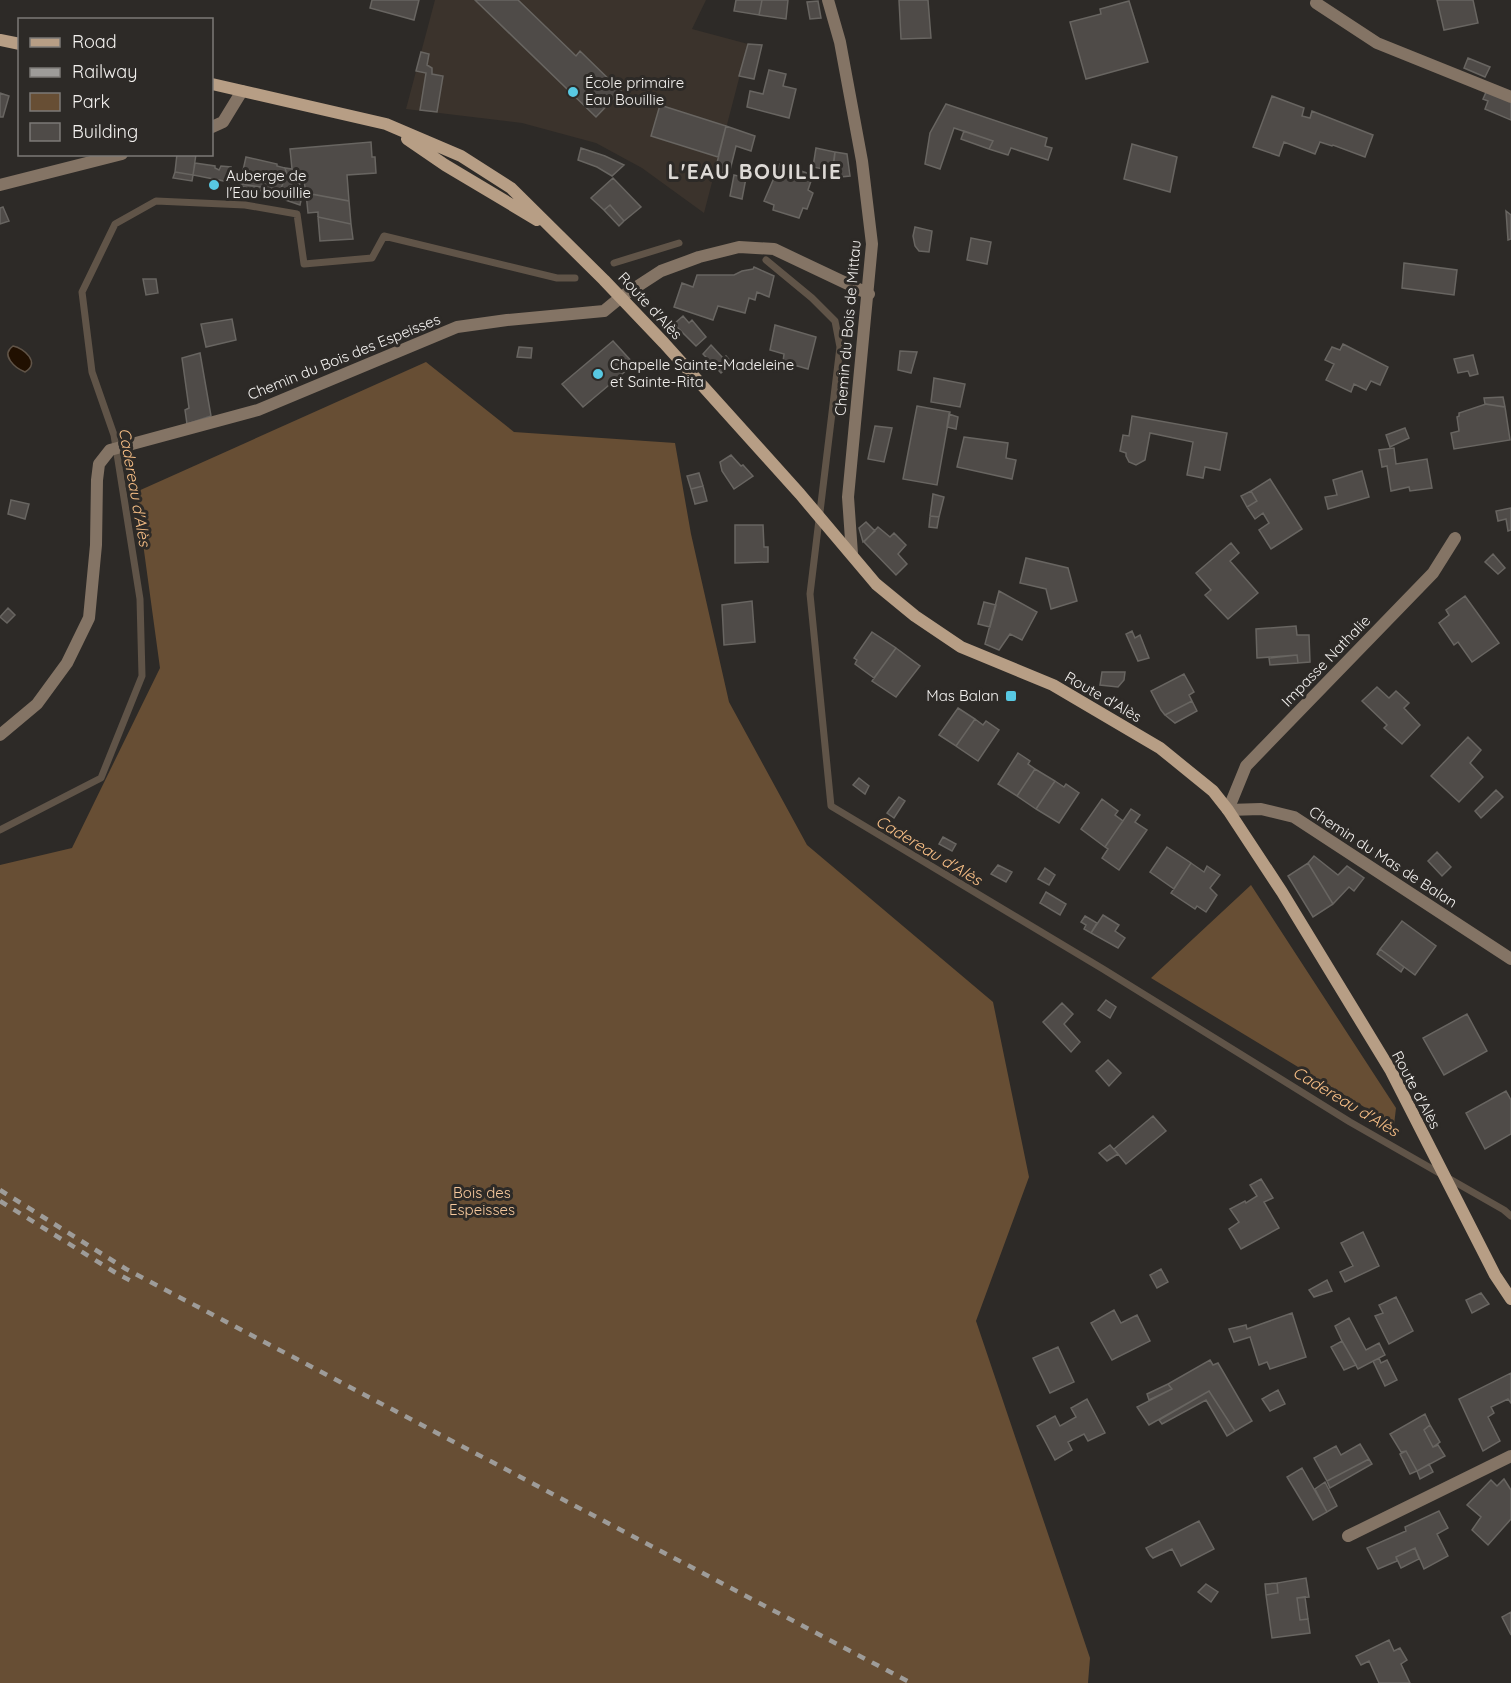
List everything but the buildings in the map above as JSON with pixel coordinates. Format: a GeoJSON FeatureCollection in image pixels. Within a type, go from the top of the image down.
{"type":"FeatureCollection","features":[{"type":"Feature","properties":{"kind":"main road"},"geometry":{"type":"LineString","coordinates":[[0,40],[18,44]]}},
{"type":"Feature","properties":{"kind":"main road","name":"Route d'Alès"},"geometry":{"type":"LineString","coordinates":[[213,84],[386,124],[445,165],[554,230],[621,297],[800,494],[876,584],[915,616],[961,647],[1053,685],[1161,748],[1213,791],[1282,892],[1391,1071],[1466,1220],[1495,1275],[1511,1299]]}},
{"type":"Feature","properties":{"kind":"street","name":"Chemin du Bois de Mittau"},"geometry":{"type":"LineString","coordinates":[[828,0],[840,42],[862,161],[872,244],[848,498],[852,554]]}},
{"type":"Feature","properties":{"kind":"street"},"geometry":{"type":"LineString","coordinates":[[1316,3],[1377,43],[1511,97]]}},
{"type":"Feature","properties":{"kind":"street"},"geometry":{"type":"LineString","coordinates":[[213,127],[223,122],[242,91]]}},
{"type":"Feature","properties":{"kind":"street"},"geometry":{"type":"LineString","coordinates":[[0,185],[114,156]]}},
{"type":"Feature","properties":{"kind":"street","name":"Chemin du Bois des Espeisses"},"geometry":{"type":"LineString","coordinates":[[0,735],[36,704],[67,663],[88,618],[96,545],[99,464],[110,450],[258,410],[456,327],[604,311],[661,271],[699,257],[739,247],[774,249],[869,294]]}},
{"type":"Feature","properties":{"kind":"street","name":"Impasse Nathalie"},"geometry":{"type":"LineString","coordinates":[[1228,810],[1246,766],[1433,573],[1455,538]]}},
{"type":"Feature","properties":{"kind":"street","name":"Chemin du Mas de Balan"},"geometry":{"type":"LineString","coordinates":[[1228,810],[1261,808],[1294,817],[1511,959]]}},
{"type":"Feature","properties":{"kind":"street"},"geometry":{"type":"LineString","coordinates":[[1348,1536],[1511,1456]]}},
{"type":"Feature","properties":{"kind":"shaded area","name":"École primaire Eau Bouillie"},"geometry":{"type":"Polygon","coordinates":[[[435,0],[706,0],[692,29],[748,44],[704,213],[642,168],[596,143],[522,123],[406,109],[435,0]]]}},
{"type":"Feature","properties":{"kind":"shaded area"},"geometry":{"type":"Polygon","coordinates":[[[13,346],[26,353],[31,360],[30,368],[25,372],[17,368],[8,357],[9,350],[13,346]]]}},
{"type":"Feature","properties":{"kind":"green space","name":"Bois des Espeisses"},"geometry":{"type":"Polygon","coordinates":[[[426,362],[514,432],[675,443],[691,534],[729,702],[807,845],[993,1002],[1029,1177],[976,1321],[1090,1658],[1088,1683],[0,1683],[0,865],[72,848],[160,668],[136,492],[426,362]]]}},
{"type":"Feature","properties":{"kind":"green space"},"geometry":{"type":"Polygon","coordinates":[[[1251,885],[1396,1108],[1394,1125],[1151,978],[1251,885]]]}},
{"type":"Feature","properties":{"kind":"waterway","name":"Cadereau d'Alès"},"geometry":{"type":"LineString","coordinates":[[0,830],[101,778],[142,676],[140,599],[114,435],[92,372],[82,292],[115,224],[156,201],[245,205],[297,214],[304,264],[372,258],[384,236],[557,278],[575,278]]}},
{"type":"Feature","properties":{"kind":"waterway","name":"Cadereau d'Alès"},"geometry":{"type":"LineString","coordinates":[[614,263],[679,243]]}},
{"type":"Feature","properties":{"kind":"waterway","name":"Cadereau d'Alès"},"geometry":{"type":"LineString","coordinates":[[766,260],[812,298],[835,321],[840,347],[810,594],[831,806],[1103,969],[1350,1122],[1511,1216]]}},
{"type":"Feature","properties":{"kind":"railway"},"geometry":{"type":"LineString","coordinates":[[0,1190],[126,1269],[911,1683]]}},
{"type":"Feature","properties":{"kind":"railway"},"geometry":{"type":"LineString","coordinates":[[0,1201],[133,1282]]}},
{"type":"Feature","properties":{"kind":"place","name":"École primaire Eau Bouillie"},"geometry":{"type":"Point","coordinates":[573,92]}},
{"type":"Feature","properties":{"kind":"place","name":"Auberge de l'Eau bouillie"},"geometry":{"type":"Point","coordinates":[214,185]}},
{"type":"Feature","properties":{"kind":"place","name":"Chapelle Sainte-Madeleine et Sainte-Rita"},"geometry":{"type":"Point","coordinates":[598,374]}},
{"type":"Feature","properties":{"kind":"place","name":"Mas Balan"},"geometry":{"type":"Point","coordinates":[1011,696]}},
{"type":"Feature","properties":{"kind":"district","name":"L'EAU BOUILLIE"},"geometry":{"type":"Point","coordinates":[755,172]}}]}
